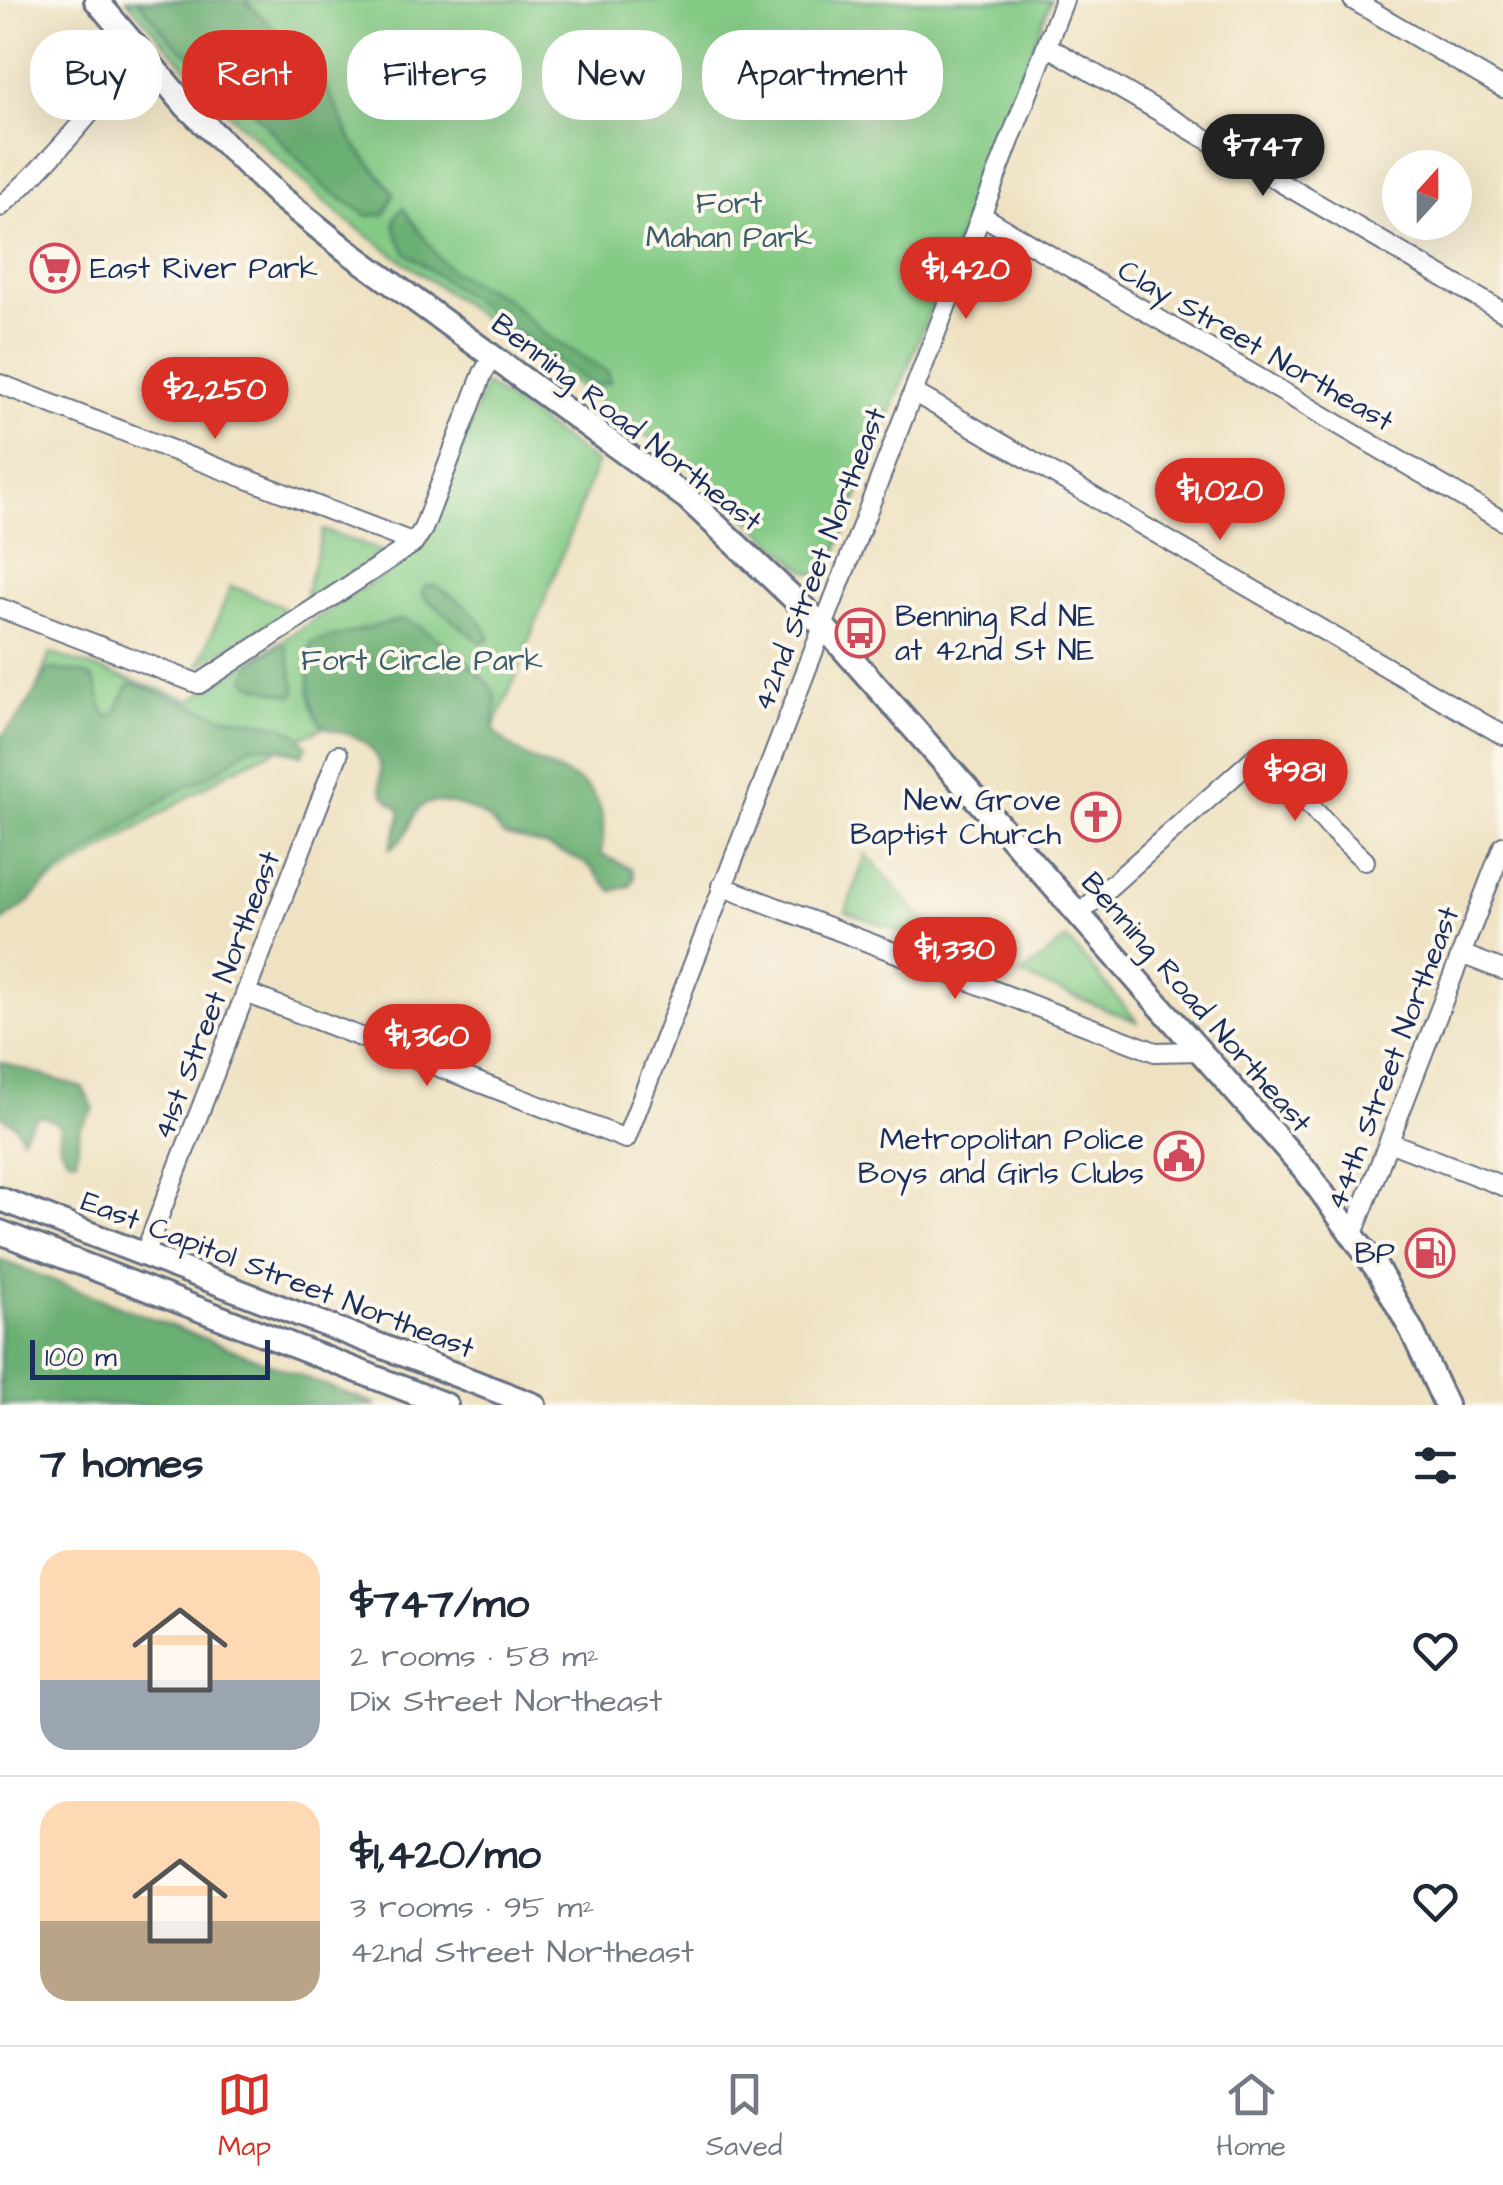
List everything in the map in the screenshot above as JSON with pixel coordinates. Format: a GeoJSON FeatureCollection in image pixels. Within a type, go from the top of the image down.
{"type":"FeatureCollection","features":[{"type":"Feature","properties":{"kind":"main road","name":"Benning Road Northeast"},"geometry":{"type":"LineString","coordinates":[[96,0],[121,30]]}},
{"type":"Feature","properties":{"kind":"main road","name":"Benning Road Northeast"},"geometry":{"type":"LineString","coordinates":[[162,77],[197,118],[279,196],[346,250],[687,498],[824,626],[1306,1172],[1354,1234],[1407,1321],[1446,1405]]}},
{"type":"Feature","properties":{"kind":"main road","name":"East Capitol Street Northeast"},"geometry":{"type":"LineString","coordinates":[[0,1200],[534,1405]]}},
{"type":"Feature","properties":{"kind":"main road"},"geometry":{"type":"LineString","coordinates":[[0,1232],[446,1405]]}},
{"type":"Feature","properties":{"kind":"street","name":"42nd Street Northeast"},"geometry":{"type":"LineString","coordinates":[[246,994],[626,1139],[1064,0]]}},
{"type":"Feature","properties":{"kind":"street"},"geometry":{"type":"LineString","coordinates":[[1353,0],[1503,88]]}},
{"type":"Feature","properties":{"kind":"street"},"geometry":{"type":"LineString","coordinates":[[1046,46],[1503,312]]}},
{"type":"Feature","properties":{"kind":"street"},"geometry":{"type":"LineString","coordinates":[[0,207],[37,174],[86,120]]}},
{"type":"Feature","properties":{"kind":"street","name":"Clay Street Northeast"},"geometry":{"type":"LineString","coordinates":[[981,215],[1503,521]]}},
{"type":"Feature","properties":{"kind":"street"},"geometry":{"type":"LineString","coordinates":[[0,608],[199,684],[414,543],[423,529],[483,373],[494,356]]}},
{"type":"Feature","properties":{"kind":"street"},"geometry":{"type":"LineString","coordinates":[[0,384],[414,543]]}},
{"type":"Feature","properties":{"kind":"street"},"geometry":{"type":"LineString","coordinates":[[913,392],[1503,735]]}},
{"type":"Feature","properties":{"kind":"street"},"geometry":{"type":"LineString","coordinates":[[1079,914],[1262,751],[1335,833],[1366,861]]}},
{"type":"Feature","properties":{"kind":"street","name":"41st Street Northeast"},"geometry":{"type":"LineString","coordinates":[[144,1255],[338,755]]}},
{"type":"Feature","properties":{"kind":"street","name":"44th Street Northeast"},"geometry":{"type":"LineString","coordinates":[[1354,1234],[1503,846]]}},
{"type":"Feature","properties":{"kind":"street"},"geometry":{"type":"LineString","coordinates":[[722,886],[1155,1052],[1200,1051]]}},
{"type":"Feature","properties":{"kind":"street"},"geometry":{"type":"LineString","coordinates":[[1462,954],[1503,970]]}},
{"type":"Feature","properties":{"kind":"street"},"geometry":{"type":"LineString","coordinates":[[1389,1142],[1503,1186]]}},
{"type":"Feature","properties":{"kind":"green space","name":"Fort Mahan Park"},"geometry":{"type":"Polygon","coordinates":[[[127,0],[1051,0],[826,578],[805,571],[695,470],[343,218],[236,120],[327,120],[327,30],[182,30],[182,63],[162,40],[162,30],[153,30],[127,0]]]}},
{"type":"Feature","properties":{"kind":"green space"},"geometry":{"type":"Polygon","coordinates":[[[137,0],[245,0],[277,30],[182,30],[182,50],[137,0]]]}},
{"type":"Feature","properties":{"kind":"green space"},"geometry":{"type":"Polygon","coordinates":[[[327,88],[353,142],[394,193],[385,214],[368,216],[324,187],[261,120],[327,120],[327,88]]]}},
{"type":"Feature","properties":{"kind":"green space"},"geometry":{"type":"Polygon","coordinates":[[[403,208],[453,272],[507,299],[546,335],[608,372],[610,382],[593,386],[406,253],[394,223],[403,208]]]}},
{"type":"Feature","properties":{"kind":"green space","name":"Fort Circle Park"},"geometry":{"type":"Polygon","coordinates":[[[486,384],[597,463],[478,765],[330,724],[230,771],[0,913],[12,754],[50,653],[191,700],[392,569],[425,541],[486,384]]]}},
{"type":"Feature","properties":{"kind":"green space","name":"Fort Circle Park"},"geometry":{"type":"Polygon","coordinates":[[[323,530],[384,552],[320,594],[305,595],[323,530]]]}},
{"type":"Feature","properties":{"kind":"green space"},"geometry":{"type":"Polygon","coordinates":[[[434,585],[473,614],[486,629],[490,637],[487,641],[478,641],[422,595],[425,586],[434,585]]]}},
{"type":"Feature","properties":{"kind":"green space","name":"Fort Circle Park"},"geometry":{"type":"Polygon","coordinates":[[[231,586],[282,606],[282,617],[199,665],[231,586]]]}},
{"type":"Feature","properties":{"kind":"green space"},"geometry":{"type":"Polygon","coordinates":[[[402,619],[440,640],[483,678],[496,699],[494,730],[512,747],[586,787],[598,802],[603,823],[601,854],[632,869],[634,878],[630,886],[613,891],[582,862],[504,836],[487,818],[442,802],[418,810],[401,840],[390,848],[400,809],[383,794],[380,766],[371,749],[350,735],[323,725],[316,717],[308,660],[313,642],[402,619]]]}},
{"type":"Feature","properties":{"kind":"green space"},"geometry":{"type":"Polygon","coordinates":[[[286,645],[296,691],[293,696],[251,685],[245,678],[253,662],[286,645]]]}},
{"type":"Feature","properties":{"kind":"green space"},"geometry":{"type":"Polygon","coordinates":[[[52,669],[82,673],[94,679],[105,715],[115,715],[128,686],[134,684],[222,716],[280,725],[297,734],[307,746],[302,755],[266,745],[249,747],[218,771],[173,794],[55,874],[28,903],[0,923],[0,738],[52,669]]]}},
{"type":"Feature","properties":{"kind":"green space"},"geometry":{"type":"Polygon","coordinates":[[[866,854],[950,950],[846,912],[866,854]]]}},
{"type":"Feature","properties":{"kind":"green space"},"geometry":{"type":"Polygon","coordinates":[[[1067,939],[1138,1022],[1020,975],[1067,939]]]}},
{"type":"Feature","properties":{"kind":"green space"},"geometry":{"type":"Polygon","coordinates":[[[0,1062],[83,1088],[94,1109],[80,1128],[76,1160],[68,1158],[60,1147],[59,1124],[40,1115],[22,1138],[15,1125],[0,1115],[0,1062]]]}},
{"type":"Feature","properties":{"kind":"green space"},"geometry":{"type":"Polygon","coordinates":[[[0,1260],[377,1405],[0,1405],[0,1260]]]}},
{"type":"Feature","properties":{"kind":"place","name":"East River Park"},"geometry":{"type":"Point","coordinates":[55,268]}},
{"type":"Feature","properties":{"kind":"place","name":"Benning Rd NE at 42nd St NE"},"geometry":{"type":"Point","coordinates":[860,633]}},
{"type":"Feature","properties":{"kind":"place","name":"New Grove Baptist Church"},"geometry":{"type":"Point","coordinates":[1096,817]}},
{"type":"Feature","properties":{"kind":"place","name":"Metropolitan Police Boys and Girls Clubs"},"geometry":{"type":"Point","coordinates":[1179,1156]}},
{"type":"Feature","properties":{"kind":"place","name":"BP"},"geometry":{"type":"Point","coordinates":[1430,1253]}}]}
